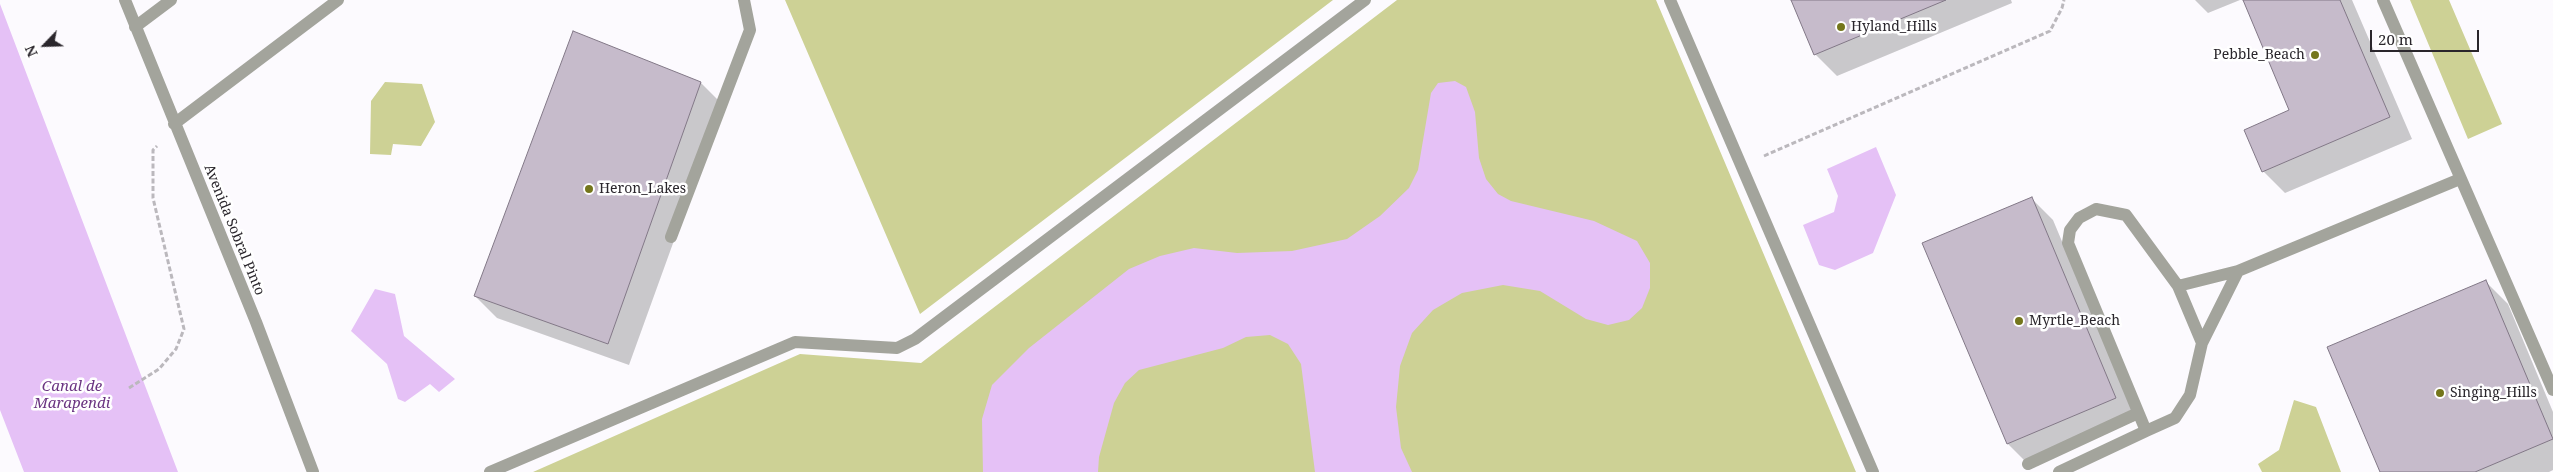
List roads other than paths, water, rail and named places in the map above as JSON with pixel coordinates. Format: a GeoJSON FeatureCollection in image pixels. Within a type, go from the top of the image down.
{"type":"FeatureCollection","features":[{"type":"Feature","properties":{"kind":"street","name":"Avenida Sobral Pinto"},"geometry":{"type":"LineString","coordinates":[[125,0],[256,322],[313,472]]}},
{"type":"Feature","properties":{"kind":"street"},"geometry":{"type":"LineString","coordinates":[[135,27],[172,0]]}},
{"type":"Feature","properties":{"kind":"street"},"geometry":{"type":"LineString","coordinates":[[174,124],[338,0]]}},
{"type":"Feature","properties":{"kind":"street"},"geometry":{"type":"LineString","coordinates":[[671,236],[750,30],[744,0]]}},
{"type":"Feature","properties":{"kind":"street"},"geometry":{"type":"LineString","coordinates":[[490,472],[795,342],[897,348],[915,339],[1365,0]]}},
{"type":"Feature","properties":{"kind":"street"},"geometry":{"type":"LineString","coordinates":[[1670,0],[1873,472]]}},
{"type":"Feature","properties":{"kind":"street"},"geometry":{"type":"LineString","coordinates":[[2383,0],[2553,390]]}},
{"type":"Feature","properties":{"kind":"street"},"geometry":{"type":"LineString","coordinates":[[2178,286],[2238,271],[2460,179]]}},
{"type":"Feature","properties":{"kind":"street"},"geometry":{"type":"LineString","coordinates":[[2146,431],[2068,243],[2070,230],[2079,218],[2096,209],[2126,215],[2178,286],[2202,343]]}},
{"type":"Feature","properties":{"kind":"street"},"geometry":{"type":"LineString","coordinates":[[2059,472],[2175,418],[2190,395],[2202,343],[2238,271]]}},
{"type":"Feature","properties":{"kind":"street"},"geometry":{"type":"LineString","coordinates":[[2028,464],[2138,413]]}},
{"type":"Feature","properties":{"kind":"water","name":"Canal de Marapendi"},"geometry":{"type":"Polygon","coordinates":[[[0,4],[178,472],[24,472],[0,410],[0,4]]]}},
{"type":"Feature","properties":{"kind":"water"},"geometry":{"type":"Polygon","coordinates":[[[1455,81],[1466,87],[1475,112],[1479,158],[1486,179],[1498,194],[1511,201],[1594,221],[1637,241],[1650,263],[1650,288],[1642,308],[1629,320],[1608,325],[1586,319],[1540,291],[1503,285],[1462,293],[1433,310],[1412,333],[1400,366],[1396,407],[1401,448],[1412,472],[1315,472],[1301,364],[1288,344],[1270,335],[1246,337],[1223,348],[1139,370],[1125,383],[1114,403],[1099,457],[1098,472],[983,472],[982,419],[992,385],[1029,348],[1129,269],[1160,256],[1194,248],[1237,253],[1292,251],[1347,239],[1380,216],[1409,188],[1418,170],[1431,93],[1438,83],[1455,81]]]}},
{"type":"Feature","properties":{"kind":"water"},"geometry":{"type":"Polygon","coordinates":[[[1876,147],[1896,195],[1873,253],[1835,270],[1819,265],[1803,225],[1834,212],[1838,196],[1827,169],[1876,147]]]}},
{"type":"Feature","properties":{"kind":"water"},"geometry":{"type":"Polygon","coordinates":[[[375,289],[395,294],[404,336],[455,379],[439,392],[430,384],[405,402],[398,399],[387,364],[351,331],[375,289]]]}},
{"type":"Feature","properties":{"kind":"place","name":"Hyland_Hills"},"geometry":{"type":"Point","coordinates":[1841,27]}},
{"type":"Feature","properties":{"kind":"place","name":"Pebble_Beach"},"geometry":{"type":"Point","coordinates":[2315,55]}},
{"type":"Feature","properties":{"kind":"place","name":"Heron_Lakes"},"geometry":{"type":"Point","coordinates":[589,189]}},
{"type":"Feature","properties":{"kind":"place","name":"Myrtle_Beach"},"geometry":{"type":"Point","coordinates":[2019,321]}},
{"type":"Feature","properties":{"kind":"place","name":"Singing_Hills"},"geometry":{"type":"Point","coordinates":[2440,393]}}]}
